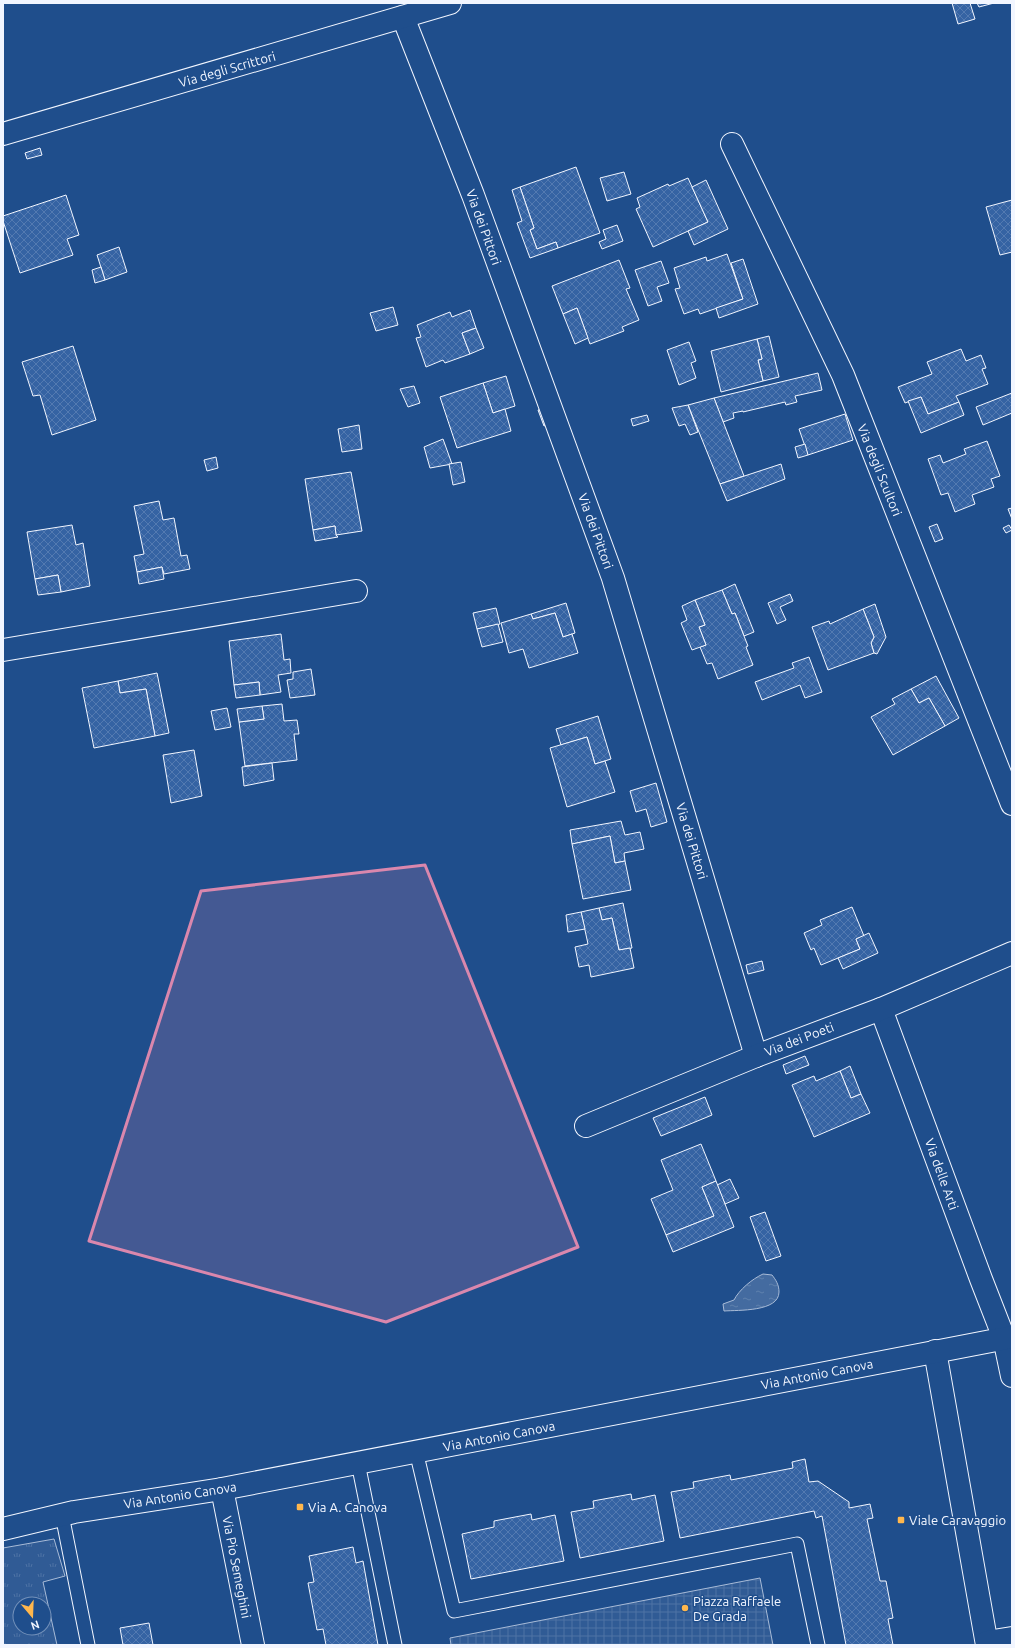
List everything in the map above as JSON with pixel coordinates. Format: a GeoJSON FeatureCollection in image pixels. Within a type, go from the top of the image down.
{"type":"FeatureCollection","features":[{"type":"Feature","properties":{"kind":"street","name":"Via degli Scrittori"},"geometry":{"type":"LineString","coordinates":[[3,134],[450,3]]}},
{"type":"Feature","properties":{"kind":"street","name":"Via dei Pittori"},"geometry":{"type":"LineString","coordinates":[[403,18],[473,195],[613,578],[756,1056]]}},
{"type":"Feature","properties":{"kind":"street","name":"Via degli Scultori"},"geometry":{"type":"LineString","coordinates":[[732,144],[843,375],[1012,804]]}},
{"type":"Feature","properties":{"kind":"street"},"geometry":{"type":"LineString","coordinates":[[3,650],[356,591]]}},
{"type":"Feature","properties":{"kind":"street","name":"Via dei Poeti"},"geometry":{"type":"LineString","coordinates":[[586,1126],[756,1056],[881,1009],[1012,953]]}},
{"type":"Feature","properties":{"kind":"street","name":"Via delle Arti"},"geometry":{"type":"LineString","coordinates":[[881,1009],[980,1279],[1008,1337]]}},
{"type":"Feature","properties":{"kind":"street"},"geometry":{"type":"LineString","coordinates":[[1008,1337],[1012,1376]]}},
{"type":"Feature","properties":{"kind":"street","name":"Via Antonio Canova"},"geometry":{"type":"LineString","coordinates":[[3,1529],[62,1515],[222,1489],[1008,1337]]}},
{"type":"Feature","properties":{"kind":"street"},"geometry":{"type":"LineString","coordinates":[[935,1351],[987,1643],[1012,1638]]}},
{"type":"Feature","properties":{"kind":"street","name":"Via Pio Semeghini"},"geometry":{"type":"LineString","coordinates":[[222,1489],[253,1645]]}},
{"type":"Feature","properties":{"kind":"lane"},"geometry":{"type":"LineString","coordinates":[[416,1452],[454,1611],[797,1544],[818,1645]]}},
{"type":"Feature","properties":{"kind":"lane"},"geometry":{"type":"LineString","coordinates":[[358,1463],[395,1645]]}},
{"type":"Feature","properties":{"kind":"lane"},"geometry":{"type":"LineString","coordinates":[[62,1515],[88,1645]]}},
{"type":"Feature","properties":{"kind":"highlighted area"},"geometry":{"type":"Polygon","coordinates":[[[425,865],[578,1247],[386,1322],[89,1241],[201,891],[425,865]]]}},
{"type":"Feature","properties":{"kind":"green space"},"geometry":{"type":"Polygon","coordinates":[[[54,1539],[65,1576],[43,1582],[46,1596],[12,1596],[12,1636],[52,1636],[52,1622],[57,1645],[3,1645],[3,1548],[54,1539]]]}},
{"type":"Feature","properties":{"kind":"shaded area","name":"Piazza Raffaele De Grada"},"geometry":{"type":"Polygon","coordinates":[[[760,1578],[773,1645],[451,1645],[450,1638],[760,1578]]]}},
{"type":"Feature","properties":{"kind":"water"},"geometry":{"type":"Polygon","coordinates":[[[763,1274],[772,1275],[776,1281],[779,1292],[777,1299],[765,1307],[757,1309],[724,1311],[723,1304],[734,1300],[746,1285],[763,1274]]]}},
{"type":"Feature","properties":{"kind":"building"},"geometry":{"type":"Polygon","coordinates":[[[952,3],[970,3],[975,19],[958,24],[952,3]]]}},
{"type":"Feature","properties":{"kind":"building"},"geometry":{"type":"Polygon","coordinates":[[[977,3],[994,3],[979,7],[977,3]]]}},
{"type":"Feature","properties":{"kind":"building"},"geometry":{"type":"Polygon","coordinates":[[[40,148],[42,155],[27,159],[25,153],[40,148]]]}},
{"type":"Feature","properties":{"kind":"building"},"geometry":{"type":"Polygon","coordinates":[[[576,167],[600,233],[558,248],[556,242],[537,249],[530,230],[534,228],[520,187],[576,167]]]}},
{"type":"Feature","properties":{"kind":"building"},"geometry":{"type":"Polygon","coordinates":[[[624,172],[631,194],[607,201],[600,178],[624,172]]]}},
{"type":"Feature","properties":{"kind":"building"},"geometry":{"type":"Polygon","coordinates":[[[688,178],[708,222],[653,247],[636,209],[640,207],[637,198],[668,184],[669,186],[688,178]]]}},
{"type":"Feature","properties":{"kind":"building"},"geometry":{"type":"Polygon","coordinates":[[[706,180],[728,229],[694,245],[688,231],[708,222],[692,187],[706,180]]]}},
{"type":"Feature","properties":{"kind":"building"},"geometry":{"type":"Polygon","coordinates":[[[520,187],[534,228],[530,230],[537,249],[556,242],[558,248],[530,258],[517,223],[522,221],[512,190],[520,187]]]}},
{"type":"Feature","properties":{"kind":"building"},"geometry":{"type":"Polygon","coordinates":[[[66,195],[79,235],[67,239],[73,255],[20,273],[3,221],[3,216],[66,195]]]}},
{"type":"Feature","properties":{"kind":"building"},"geometry":{"type":"Polygon","coordinates":[[[1012,200],[1012,252],[1000,255],[986,207],[1012,200]]]}},
{"type":"Feature","properties":{"kind":"building"},"geometry":{"type":"Polygon","coordinates":[[[617,225],[623,241],[602,249],[599,242],[606,239],[603,230],[617,225]]]}},
{"type":"Feature","properties":{"kind":"building"},"geometry":{"type":"Polygon","coordinates":[[[119,247],[127,272],[105,280],[97,255],[119,247]]]}},
{"type":"Feature","properties":{"kind":"building"},"geometry":{"type":"Polygon","coordinates":[[[727,254],[743,299],[700,314],[698,309],[684,314],[675,289],[680,288],[674,268],[706,257],[707,261],[727,254]]]}},
{"type":"Feature","properties":{"kind":"building"},"geometry":{"type":"Polygon","coordinates":[[[743,259],[758,304],[719,318],[716,308],[743,299],[731,263],[743,259]]]}},
{"type":"Feature","properties":{"kind":"building"},"geometry":{"type":"Polygon","coordinates":[[[619,260],[630,288],[626,289],[639,320],[622,327],[624,331],[590,344],[577,308],[563,314],[552,286],[619,260]]]}},
{"type":"Feature","properties":{"kind":"building"},"geometry":{"type":"Polygon","coordinates":[[[661,261],[669,283],[657,287],[662,301],[648,306],[635,270],[661,261]]]}},
{"type":"Feature","properties":{"kind":"building"},"geometry":{"type":"Polygon","coordinates":[[[101,267],[105,280],[95,283],[92,270],[101,267]]]}},
{"type":"Feature","properties":{"kind":"building"},"geometry":{"type":"Polygon","coordinates":[[[393,307],[398,325],[376,331],[370,313],[393,307]]]}},
{"type":"Feature","properties":{"kind":"building"},"geometry":{"type":"Polygon","coordinates":[[[577,308],[588,338],[575,344],[563,314],[577,308]]]}},
{"type":"Feature","properties":{"kind":"building"},"geometry":{"type":"Polygon","coordinates":[[[470,310],[476,328],[462,333],[470,354],[445,363],[443,360],[426,367],[416,338],[421,337],[417,325],[450,312],[452,317],[470,310]]]}},
{"type":"Feature","properties":{"kind":"building"},"geometry":{"type":"Polygon","coordinates":[[[476,328],[484,348],[470,354],[462,333],[476,328]]]}},
{"type":"Feature","properties":{"kind":"building"},"geometry":{"type":"Polygon","coordinates":[[[769,336],[779,377],[763,381],[758,360],[762,359],[757,339],[769,336]]]}},
{"type":"Feature","properties":{"kind":"building"},"geometry":{"type":"Polygon","coordinates":[[[757,339],[762,359],[758,360],[763,381],[721,392],[711,351],[757,339]]]}},
{"type":"Feature","properties":{"kind":"building"},"geometry":{"type":"Polygon","coordinates":[[[689,342],[696,361],[691,363],[696,378],[679,385],[667,350],[689,342]]]}},
{"type":"Feature","properties":{"kind":"building"},"geometry":{"type":"Polygon","coordinates":[[[73,346],[96,420],[52,435],[40,395],[33,396],[22,362],[73,346]]]}},
{"type":"Feature","properties":{"kind":"building"},"geometry":{"type":"Polygon","coordinates":[[[961,349],[966,361],[981,355],[986,368],[982,369],[988,384],[956,396],[959,402],[928,414],[921,397],[905,403],[898,387],[932,374],[927,362],[961,349]]]}},
{"type":"Feature","properties":{"kind":"building"},"geometry":{"type":"Polygon","coordinates":[[[818,373],[822,390],[795,396],[797,402],[786,405],[785,402],[733,413],[734,418],[723,422],[714,398],[818,373]]]}},
{"type":"Feature","properties":{"kind":"building"},"geometry":{"type":"Polygon","coordinates":[[[506,376],[515,406],[493,413],[483,383],[506,376]]]}},
{"type":"Feature","properties":{"kind":"building"},"geometry":{"type":"Polygon","coordinates":[[[483,383],[493,413],[505,409],[511,431],[457,448],[440,397],[483,383]]]}},
{"type":"Feature","properties":{"kind":"building"},"geometry":{"type":"Polygon","coordinates":[[[414,386],[420,403],[408,407],[400,389],[414,386]]]}},
{"type":"Feature","properties":{"kind":"building"},"geometry":{"type":"Polygon","coordinates":[[[1012,393],[1012,413],[983,425],[976,407],[1012,393]]]}},
{"type":"Feature","properties":{"kind":"building"},"geometry":{"type":"Polygon","coordinates":[[[921,397],[928,414],[959,402],[964,415],[921,433],[908,401],[921,397]]]}},
{"type":"Feature","properties":{"kind":"building"},"geometry":{"type":"Polygon","coordinates":[[[714,398],[744,476],[720,484],[688,405],[714,398]]]}},
{"type":"Feature","properties":{"kind":"building"},"geometry":{"type":"Polygon","coordinates":[[[688,405],[698,432],[690,435],[685,424],[679,426],[672,408],[688,405]]]}},
{"type":"Feature","properties":{"kind":"building"},"geometry":{"type":"Polygon","coordinates":[[[547,407],[552,422],[544,426],[538,410],[547,407]]]}},
{"type":"Feature","properties":{"kind":"building"},"geometry":{"type":"Polygon","coordinates":[[[845,414],[853,440],[808,455],[799,429],[845,414]]]}},
{"type":"Feature","properties":{"kind":"building"},"geometry":{"type":"Polygon","coordinates":[[[647,415],[649,421],[633,426],[631,419],[647,415]]]}},
{"type":"Feature","properties":{"kind":"building"},"geometry":{"type":"Polygon","coordinates":[[[359,425],[362,449],[342,452],[338,429],[359,425]]]}},
{"type":"Feature","properties":{"kind":"building"},"geometry":{"type":"Polygon","coordinates":[[[443,439],[452,464],[430,468],[424,447],[443,439]]]}},
{"type":"Feature","properties":{"kind":"building"},"geometry":{"type":"Polygon","coordinates":[[[987,441],[1000,476],[991,479],[994,487],[972,495],[975,504],[955,512],[948,493],[941,495],[928,459],[940,455],[943,463],[966,454],[964,449],[987,441]]]}},
{"type":"Feature","properties":{"kind":"building"},"geometry":{"type":"Polygon","coordinates":[[[805,444],[808,455],[798,458],[795,447],[805,444]]]}},
{"type":"Feature","properties":{"kind":"building"},"geometry":{"type":"Polygon","coordinates":[[[216,457],[218,468],[207,471],[204,460],[216,457]]]}},
{"type":"Feature","properties":{"kind":"building"},"geometry":{"type":"Polygon","coordinates":[[[461,462],[465,482],[453,485],[449,464],[461,462]]]}},
{"type":"Feature","properties":{"kind":"building"},"geometry":{"type":"Polygon","coordinates":[[[781,464],[785,479],[727,501],[720,484],[781,464]]]}},
{"type":"Feature","properties":{"kind":"building"},"geometry":{"type":"Polygon","coordinates":[[[351,472],[362,531],[336,535],[335,526],[313,530],[305,479],[351,472]]]}},
{"type":"Feature","properties":{"kind":"building"},"geometry":{"type":"Polygon","coordinates":[[[159,501],[163,520],[174,518],[181,556],[187,555],[190,569],[164,574],[162,567],[137,572],[134,556],[144,554],[134,506],[159,501]]]}},
{"type":"Feature","properties":{"kind":"building"},"geometry":{"type":"Polygon","coordinates":[[[1012,508],[1012,519],[1008,509],[1012,508]]]}},
{"type":"Feature","properties":{"kind":"building"},"geometry":{"type":"Polygon","coordinates":[[[937,524],[943,539],[935,542],[929,527],[937,524]]]}},
{"type":"Feature","properties":{"kind":"building"},"geometry":{"type":"Polygon","coordinates":[[[72,525],[76,545],[83,543],[90,586],[61,592],[58,575],[35,579],[27,532],[72,525]]]}},
{"type":"Feature","properties":{"kind":"building"},"geometry":{"type":"Polygon","coordinates":[[[1009,525],[1012,530],[1006,533],[1003,528],[1009,525]]]}},
{"type":"Feature","properties":{"kind":"building"},"geometry":{"type":"Polygon","coordinates":[[[335,526],[336,535],[338,537],[315,541],[313,530],[335,526]]]}},
{"type":"Feature","properties":{"kind":"building"},"geometry":{"type":"Polygon","coordinates":[[[162,567],[164,579],[139,584],[137,572],[162,567]]]}},
{"type":"Feature","properties":{"kind":"building"},"geometry":{"type":"Polygon","coordinates":[[[58,575],[61,592],[38,595],[35,579],[58,575]]]}},
{"type":"Feature","properties":{"kind":"building"},"geometry":{"type":"Polygon","coordinates":[[[735,584],[754,632],[744,636],[735,613],[732,614],[722,590],[735,584]]]}},
{"type":"Feature","properties":{"kind":"building"},"geometry":{"type":"Polygon","coordinates":[[[722,590],[732,614],[735,613],[748,646],[746,647],[753,665],[718,679],[712,663],[707,664],[700,647],[706,645],[699,627],[705,625],[695,600],[722,590]]]}},
{"type":"Feature","properties":{"kind":"building"},"geometry":{"type":"Polygon","coordinates":[[[790,594],[793,601],[780,607],[786,620],[777,624],[768,603],[790,594]]]}},
{"type":"Feature","properties":{"kind":"building"},"geometry":{"type":"Polygon","coordinates":[[[695,600],[705,625],[699,627],[706,645],[692,650],[681,623],[687,620],[682,606],[695,600]]]}},
{"type":"Feature","properties":{"kind":"building"},"geometry":{"type":"Polygon","coordinates":[[[566,603],[575,633],[563,637],[555,613],[533,619],[531,614],[566,603]]]}},
{"type":"Feature","properties":{"kind":"building"},"geometry":{"type":"Polygon","coordinates":[[[875,604],[886,637],[877,654],[874,653],[871,643],[874,637],[863,609],[875,604]]]}},
{"type":"Feature","properties":{"kind":"building"},"geometry":{"type":"Polygon","coordinates":[[[496,608],[500,624],[477,629],[473,613],[496,608]]]}},
{"type":"Feature","properties":{"kind":"building"},"geometry":{"type":"Polygon","coordinates":[[[863,609],[874,637],[871,643],[874,653],[828,670],[812,627],[829,621],[830,624],[863,609]]]}},
{"type":"Feature","properties":{"kind":"building"},"geometry":{"type":"Polygon","coordinates":[[[555,613],[563,637],[572,634],[578,653],[529,668],[523,649],[509,653],[501,623],[531,614],[533,619],[555,613]]]}},
{"type":"Feature","properties":{"kind":"building"},"geometry":{"type":"Polygon","coordinates":[[[498,624],[503,642],[482,647],[477,629],[498,624]]]}},
{"type":"Feature","properties":{"kind":"building"},"geometry":{"type":"Polygon","coordinates":[[[281,634],[284,660],[290,659],[291,673],[278,675],[281,692],[260,695],[259,682],[234,685],[229,641],[281,634]]]}},
{"type":"Feature","properties":{"kind":"building"},"geometry":{"type":"Polygon","coordinates":[[[809,657],[822,692],[805,698],[800,685],[762,700],[755,682],[794,668],[792,663],[809,657]]]}},
{"type":"Feature","properties":{"kind":"building"},"geometry":{"type":"Polygon","coordinates":[[[311,669],[315,695],[290,698],[287,680],[293,679],[293,672],[311,669]]]}},
{"type":"Feature","properties":{"kind":"building"},"geometry":{"type":"Polygon","coordinates":[[[157,673],[169,733],[155,736],[146,689],[120,693],[118,681],[157,673]]]}},
{"type":"Feature","properties":{"kind":"building"},"geometry":{"type":"Polygon","coordinates":[[[936,676],[959,718],[945,726],[929,698],[919,703],[911,689],[936,676]]]}},
{"type":"Feature","properties":{"kind":"building"},"geometry":{"type":"Polygon","coordinates":[[[118,681],[120,693],[146,689],[155,736],[94,748],[82,688],[118,681]]]}},
{"type":"Feature","properties":{"kind":"building"},"geometry":{"type":"Polygon","coordinates":[[[259,682],[260,695],[236,698],[234,685],[259,682]]]}},
{"type":"Feature","properties":{"kind":"building"},"geometry":{"type":"Polygon","coordinates":[[[911,689],[919,703],[929,698],[945,726],[893,755],[871,717],[895,704],[892,699],[911,689]]]}},
{"type":"Feature","properties":{"kind":"building"},"geometry":{"type":"Polygon","coordinates":[[[282,704],[284,721],[297,720],[299,734],[294,734],[297,760],[245,766],[239,722],[264,719],[262,706],[282,704]]]}},
{"type":"Feature","properties":{"kind":"building"},"geometry":{"type":"Polygon","coordinates":[[[262,706],[264,719],[239,722],[237,709],[262,706]]]}},
{"type":"Feature","properties":{"kind":"building"},"geometry":{"type":"Polygon","coordinates":[[[227,708],[231,727],[215,730],[211,711],[227,708]]]}},
{"type":"Feature","properties":{"kind":"building"},"geometry":{"type":"Polygon","coordinates":[[[598,716],[611,759],[595,764],[587,737],[561,745],[556,729],[598,716]]]}},
{"type":"Feature","properties":{"kind":"building"},"geometry":{"type":"Polygon","coordinates":[[[587,737],[595,764],[605,761],[615,792],[567,807],[550,748],[587,737]]]}},
{"type":"Feature","properties":{"kind":"building"},"geometry":{"type":"Polygon","coordinates":[[[194,750],[202,796],[171,803],[163,755],[194,750]]]}},
{"type":"Feature","properties":{"kind":"building"},"geometry":{"type":"Polygon","coordinates":[[[272,763],[274,780],[244,786],[242,767],[272,763]]]}},
{"type":"Feature","properties":{"kind":"building"},"geometry":{"type":"Polygon","coordinates":[[[656,783],[667,822],[651,827],[646,809],[636,812],[630,791],[656,783]]]}},
{"type":"Feature","properties":{"kind":"building"},"geometry":{"type":"Polygon","coordinates":[[[621,821],[625,835],[640,832],[644,849],[624,853],[625,861],[615,863],[610,836],[572,844],[570,830],[621,821]]]}},
{"type":"Feature","properties":{"kind":"building"},"geometry":{"type":"Polygon","coordinates":[[[610,836],[615,863],[625,861],[631,890],[583,899],[572,844],[610,836]]]}},
{"type":"Feature","properties":{"kind":"building"},"geometry":{"type":"Polygon","coordinates":[[[623,903],[632,948],[619,950],[612,918],[602,920],[599,908],[623,903]]]}},
{"type":"Feature","properties":{"kind":"building"},"geometry":{"type":"Polygon","coordinates":[[[852,907],[864,936],[856,939],[860,949],[821,965],[814,948],[811,950],[804,933],[822,925],[820,920],[852,907]]]}},
{"type":"Feature","properties":{"kind":"building"},"geometry":{"type":"Polygon","coordinates":[[[599,908],[602,920],[612,918],[619,950],[630,948],[634,968],[591,977],[589,965],[579,967],[575,947],[588,944],[581,912],[599,908]]]}},
{"type":"Feature","properties":{"kind":"building"},"geometry":{"type":"Polygon","coordinates":[[[581,912],[585,929],[568,932],[566,915],[581,912]]]}},
{"type":"Feature","properties":{"kind":"building"},"geometry":{"type":"Polygon","coordinates":[[[869,933],[878,953],[843,969],[838,958],[860,949],[856,939],[869,933]]]}},
{"type":"Feature","properties":{"kind":"building"},"geometry":{"type":"Polygon","coordinates":[[[762,961],[764,970],[748,974],[746,965],[762,961]]]}},
{"type":"Feature","properties":{"kind":"building"},"geometry":{"type":"Polygon","coordinates":[[[805,1056],[809,1065],[786,1074],[783,1065],[805,1056]]]}},
{"type":"Feature","properties":{"kind":"building"},"geometry":{"type":"Polygon","coordinates":[[[850,1066],[861,1094],[851,1098],[840,1071],[850,1066]]]}},
{"type":"Feature","properties":{"kind":"building"},"geometry":{"type":"Polygon","coordinates":[[[840,1071],[851,1098],[861,1094],[870,1113],[814,1137],[792,1085],[814,1076],[816,1081],[840,1071]]]}},
{"type":"Feature","properties":{"kind":"building"},"geometry":{"type":"Polygon","coordinates":[[[705,1097],[712,1115],[661,1136],[653,1118],[705,1097]]]}},
{"type":"Feature","properties":{"kind":"building"},"geometry":{"type":"Polygon","coordinates":[[[701,1144],[716,1181],[702,1187],[714,1216],[666,1235],[651,1199],[673,1190],[661,1160],[701,1144]]]}},
{"type":"Feature","properties":{"kind":"building"},"geometry":{"type":"Polygon","coordinates":[[[730,1179],[739,1198],[725,1204],[717,1185],[730,1179]]]}},
{"type":"Feature","properties":{"kind":"building"},"geometry":{"type":"Polygon","coordinates":[[[716,1181],[734,1227],[673,1252],[666,1235],[714,1216],[702,1187],[716,1181]]]}},
{"type":"Feature","properties":{"kind":"building"},"geometry":{"type":"Polygon","coordinates":[[[765,1212],[781,1256],[766,1261],[750,1217],[765,1212]]]}},
{"type":"Feature","properties":{"kind":"building"},"geometry":{"type":"Polygon","coordinates":[[[805,1459],[809,1482],[818,1481],[849,1502],[849,1508],[870,1504],[873,1518],[867,1519],[880,1581],[886,1581],[893,1618],[888,1619],[893,1645],[846,1645],[822,1516],[816,1518],[814,1511],[680,1538],[671,1492],[694,1488],[693,1482],[730,1475],[731,1480],[793,1468],[792,1462],[805,1459]]]}},
{"type":"Feature","properties":{"kind":"building"},"geometry":{"type":"Polygon","coordinates":[[[631,1494],[632,1500],[655,1495],[664,1541],[580,1558],[571,1512],[594,1508],[593,1501],[631,1494]]]}},
{"type":"Feature","properties":{"kind":"building"},"geometry":{"type":"Polygon","coordinates":[[[531,1514],[532,1520],[555,1515],[564,1561],[471,1579],[462,1534],[494,1527],[494,1521],[531,1514]]]}},
{"type":"Feature","properties":{"kind":"building"},"geometry":{"type":"Polygon","coordinates":[[[353,1547],[356,1563],[363,1561],[378,1645],[326,1645],[323,1629],[317,1630],[308,1583],[314,1582],[309,1556],[353,1547]]]}},
{"type":"Feature","properties":{"kind":"building"},"geometry":{"type":"Polygon","coordinates":[[[149,1623],[153,1645],[123,1645],[120,1628],[149,1623]]]}},
{"type":"Feature","properties":{"kind":"place","name":"Via A. Canova"},"geometry":{"type":"Point","coordinates":[300,1507]}},
{"type":"Feature","properties":{"kind":"place","name":"Viale Caravaggio"},"geometry":{"type":"Point","coordinates":[901,1520]}},
{"type":"Feature","properties":{"kind":"place","name":"Piazza Raffaele De Grada"},"geometry":{"type":"Point","coordinates":[685,1608]}}]}
